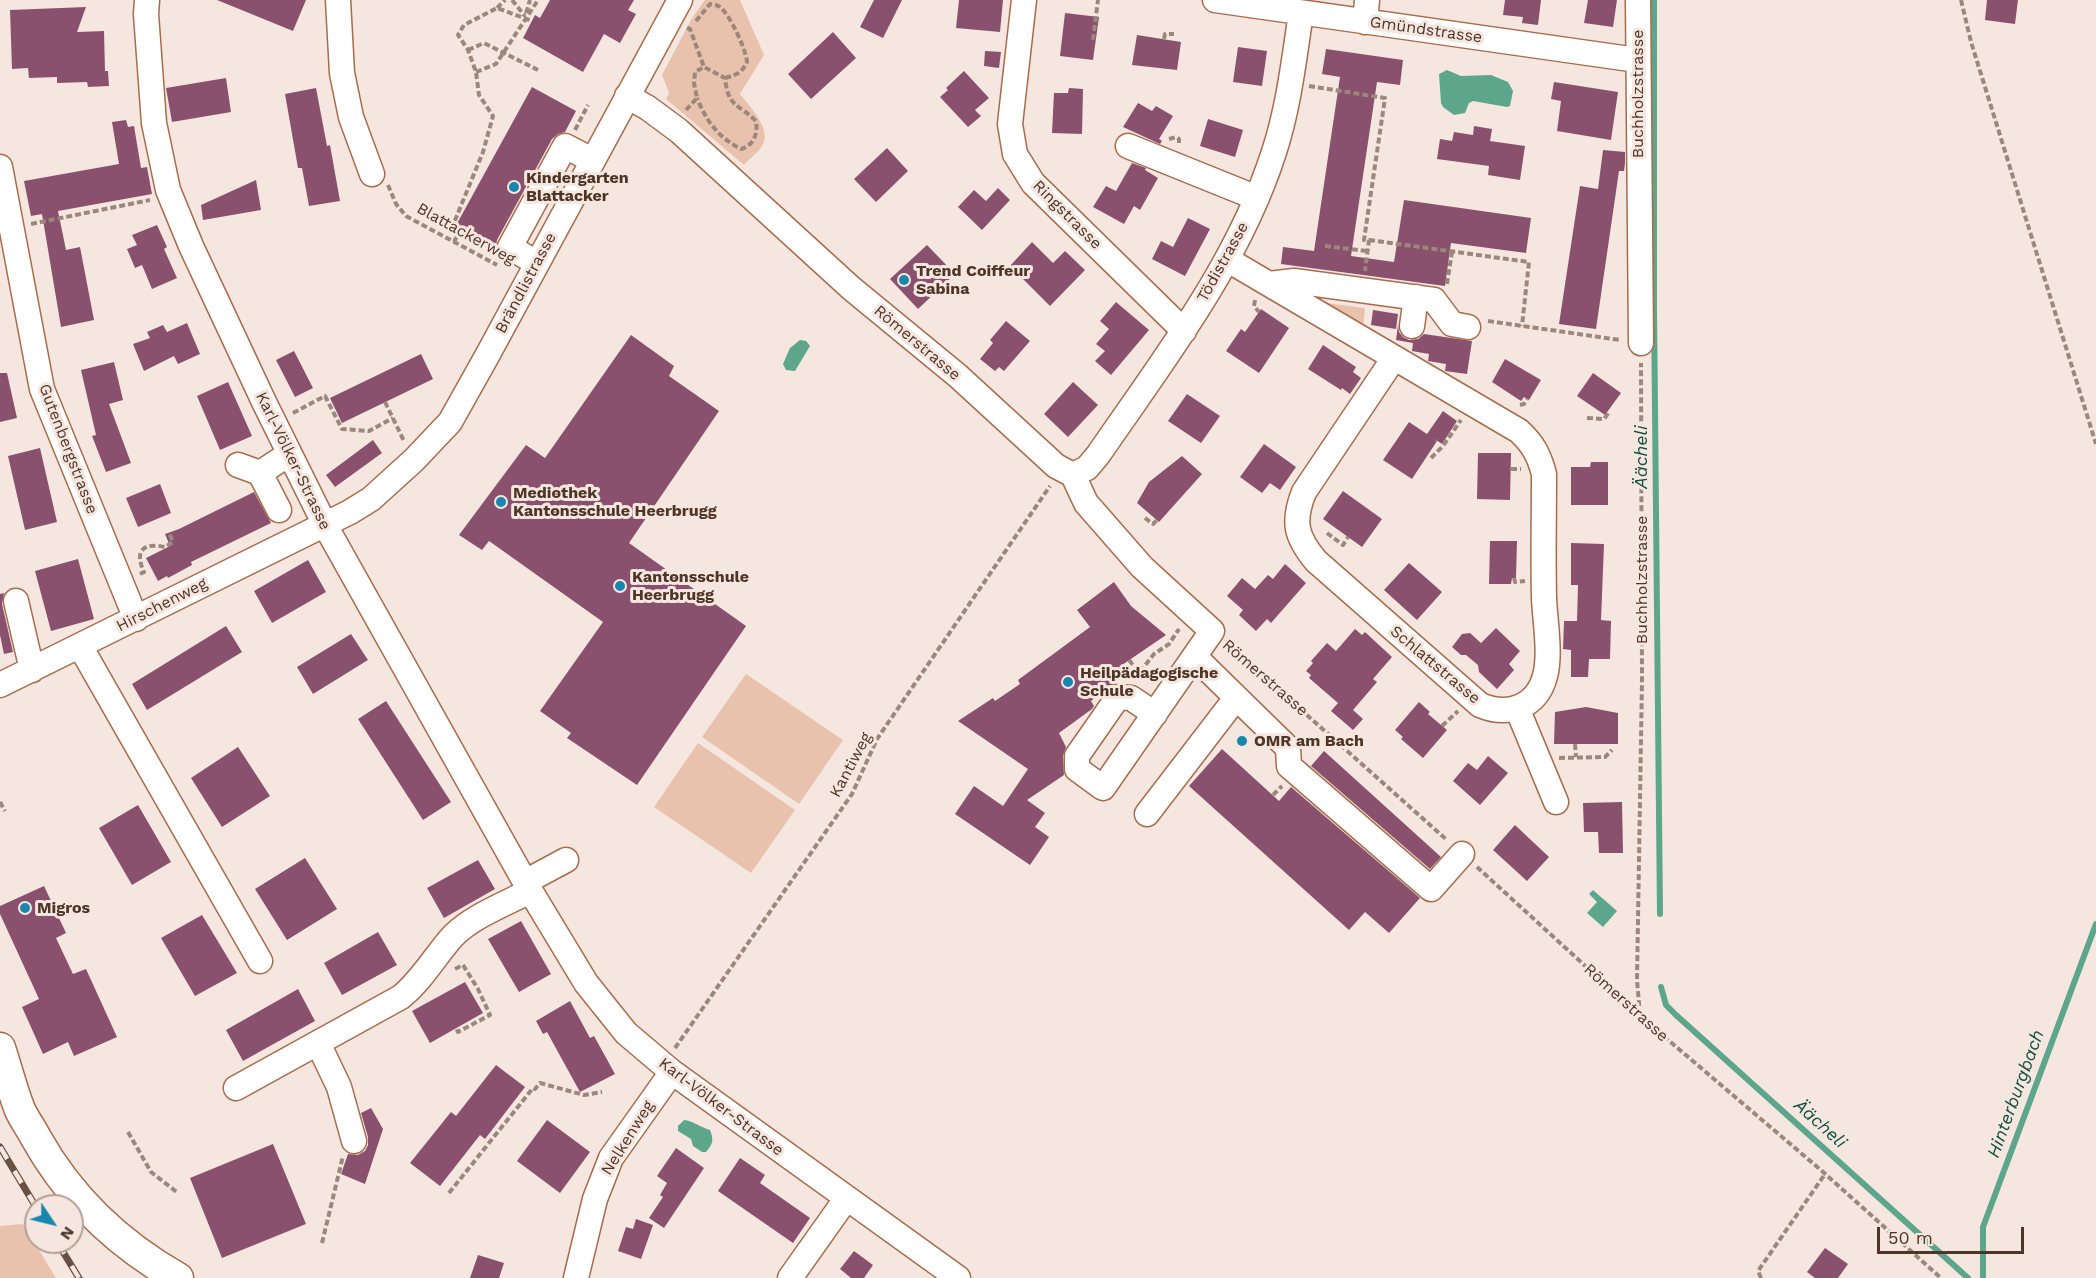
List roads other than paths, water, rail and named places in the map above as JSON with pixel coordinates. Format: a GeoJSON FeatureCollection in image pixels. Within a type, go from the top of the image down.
{"type":"FeatureCollection","features":[{"type":"Feature","properties":{"kind":"main road"},"geometry":{"type":"LineString","coordinates":[[0,1048],[20,1111],[51,1165],[83,1204],[117,1237],[155,1265],[178,1278]]}},
{"type":"Feature","properties":{"kind":"street","name":"Karl-Völker-Strasse"},"geometry":{"type":"LineString","coordinates":[[147,0],[154,123],[168,190],[196,256],[325,525],[528,886],[586,983],[626,1034],[673,1062],[846,1199],[958,1278]]}},
{"type":"Feature","properties":{"kind":"street"},"geometry":{"type":"LineString","coordinates":[[338,0],[342,73],[351,117],[380,179]]}},
{"type":"Feature","properties":{"kind":"street","name":"Brändlistrasse"},"geometry":{"type":"LineString","coordinates":[[325,525],[371,499],[414,460],[450,422],[680,0]]}},
{"type":"Feature","properties":{"kind":"street","name":"Ringstrasse"},"geometry":{"type":"LineString","coordinates":[[1024,0],[1010,123],[1015,154],[1033,183],[1184,331]]}},
{"type":"Feature","properties":{"kind":"street","name":"Gmündstrasse"},"geometry":{"type":"LineString","coordinates":[[1215,0],[1301,13],[1366,11],[1637,60]]}},
{"type":"Feature","properties":{"kind":"street","name":"Buchholzstrasse"},"geometry":{"type":"LineString","coordinates":[[1638,0],[1637,60],[1630,110],[1641,343]]}},
{"type":"Feature","properties":{"kind":"street","name":"Tödistrasse"},"geometry":{"type":"LineString","coordinates":[[1062,479],[1087,468],[1098,455],[1184,331],[1228,260],[1257,198],[1274,152],[1287,106],[1301,13]]}},
{"type":"Feature","properties":{"kind":"street","name":"Römerstrasse"},"geometry":{"type":"LineString","coordinates":[[627,96],[648,108],[679,132],[851,288],[958,376],[1056,466],[1062,479],[1142,567],[1212,631],[1195,657]]}},
{"type":"Feature","properties":{"kind":"street"},"geometry":{"type":"LineString","coordinates":[[1128,146],[1257,198]]}},
{"type":"Feature","properties":{"kind":"street","name":"Gutenbergstrasse"},"geometry":{"type":"LineString","coordinates":[[0,167],[42,389],[136,619]]}},
{"type":"Feature","properties":{"kind":"street"},"geometry":{"type":"LineString","coordinates":[[1228,260],[1519,431],[1540,456],[1544,474],[1544,598],[1547,664],[1540,689],[1527,703],[1517,708],[1556,802]]}},
{"type":"Feature","properties":{"kind":"street"},"geometry":{"type":"LineString","coordinates":[[1269,284],[1294,281],[1323,266],[1362,290],[1409,291],[1434,300],[1457,330]]}},
{"type":"Feature","properties":{"kind":"street"},"geometry":{"type":"LineString","coordinates":[[1409,291],[1412,326]]}},
{"type":"Feature","properties":{"kind":"street","name":"Schlattstrasse"},"geometry":{"type":"LineString","coordinates":[[1394,358],[1304,492],[1296,516],[1300,540],[1316,561],[1480,705],[1492,710],[1503,711],[1517,708]]}},
{"type":"Feature","properties":{"kind":"street"},"geometry":{"type":"LineString","coordinates":[[279,510],[249,469],[289,454]]}},
{"type":"Feature","properties":{"kind":"street","name":"Hirschenweg"},"geometry":{"type":"LineString","coordinates":[[1,680],[32,670],[325,525]]}},
{"type":"Feature","properties":{"kind":"street"},"geometry":{"type":"LineString","coordinates":[[16,601],[32,670]]}},
{"type":"Feature","properties":{"kind":"street"},"geometry":{"type":"LineString","coordinates":[[80,646],[260,961]]}},
{"type":"Feature","properties":{"kind":"street"},"geometry":{"type":"LineString","coordinates":[[1155,714],[1131,698],[1118,697],[1073,757],[1077,769],[1103,788],[1155,714],[1195,657],[1288,748],[1289,766],[1431,889],[1462,854]]}},
{"type":"Feature","properties":{"kind":"street"},"geometry":{"type":"LineString","coordinates":[[1147,814],[1236,698]]}},
{"type":"Feature","properties":{"kind":"street"},"geometry":{"type":"LineString","coordinates":[[236,1088],[401,997],[412,988],[455,935],[566,860]]}},
{"type":"Feature","properties":{"kind":"street"},"geometry":{"type":"LineString","coordinates":[[318,1042],[339,1087],[354,1141]]}},
{"type":"Feature","properties":{"kind":"street","name":"Nelkenweg"},"geometry":{"type":"LineString","coordinates":[[576,1278],[595,1199],[611,1158],[673,1062]]}},
{"type":"Feature","properties":{"kind":"street"},"geometry":{"type":"LineString","coordinates":[[790,1278],[846,1199]]}},
{"type":"Feature","properties":{"kind":"waterway","name":"Äächeli"},"geometry":{"type":"LineString","coordinates":[[1654,0],[1654,309],[1660,914]]}},
{"type":"Feature","properties":{"kind":"waterway","name":"Hinterburgbach"},"geometry":{"type":"LineString","coordinates":[[1983,1278],[1983,1227],[2096,924]]}},
{"type":"Feature","properties":{"kind":"waterway","name":"Äächeli"},"geometry":{"type":"LineString","coordinates":[[1661,987],[1666,1005],[1676,1015],[1968,1278]]}},
{"type":"Feature","properties":{"kind":"railway"},"geometry":{"type":"LineString","coordinates":[[0,1147],[28,1194]]}},
{"type":"Feature","properties":{"kind":"railway"},"geometry":{"type":"LineString","coordinates":[[64,1254],[79,1278]]}},
{"type":"Feature","properties":{"kind":"place","name":"Kindergarten Blattacker"},"geometry":{"type":"Point","coordinates":[514,187]}},
{"type":"Feature","properties":{"kind":"place","name":"Trend Coiffeur Sabina"},"geometry":{"type":"Point","coordinates":[904,280]}},
{"type":"Feature","properties":{"kind":"place","name":"Mediothek Kantonsschule Heerbrugg"},"geometry":{"type":"Point","coordinates":[501,502]}},
{"type":"Feature","properties":{"kind":"place","name":"Kantonsschule Heerbrugg"},"geometry":{"type":"Point","coordinates":[620,586]}},
{"type":"Feature","properties":{"kind":"place","name":"Heilpädagogische Schule"},"geometry":{"type":"Point","coordinates":[1068,682]}},
{"type":"Feature","properties":{"kind":"place","name":"OMR am Bach"},"geometry":{"type":"Point","coordinates":[1242,741]}},
{"type":"Feature","properties":{"kind":"place","name":"Migros"},"geometry":{"type":"Point","coordinates":[25,908]}}]}
